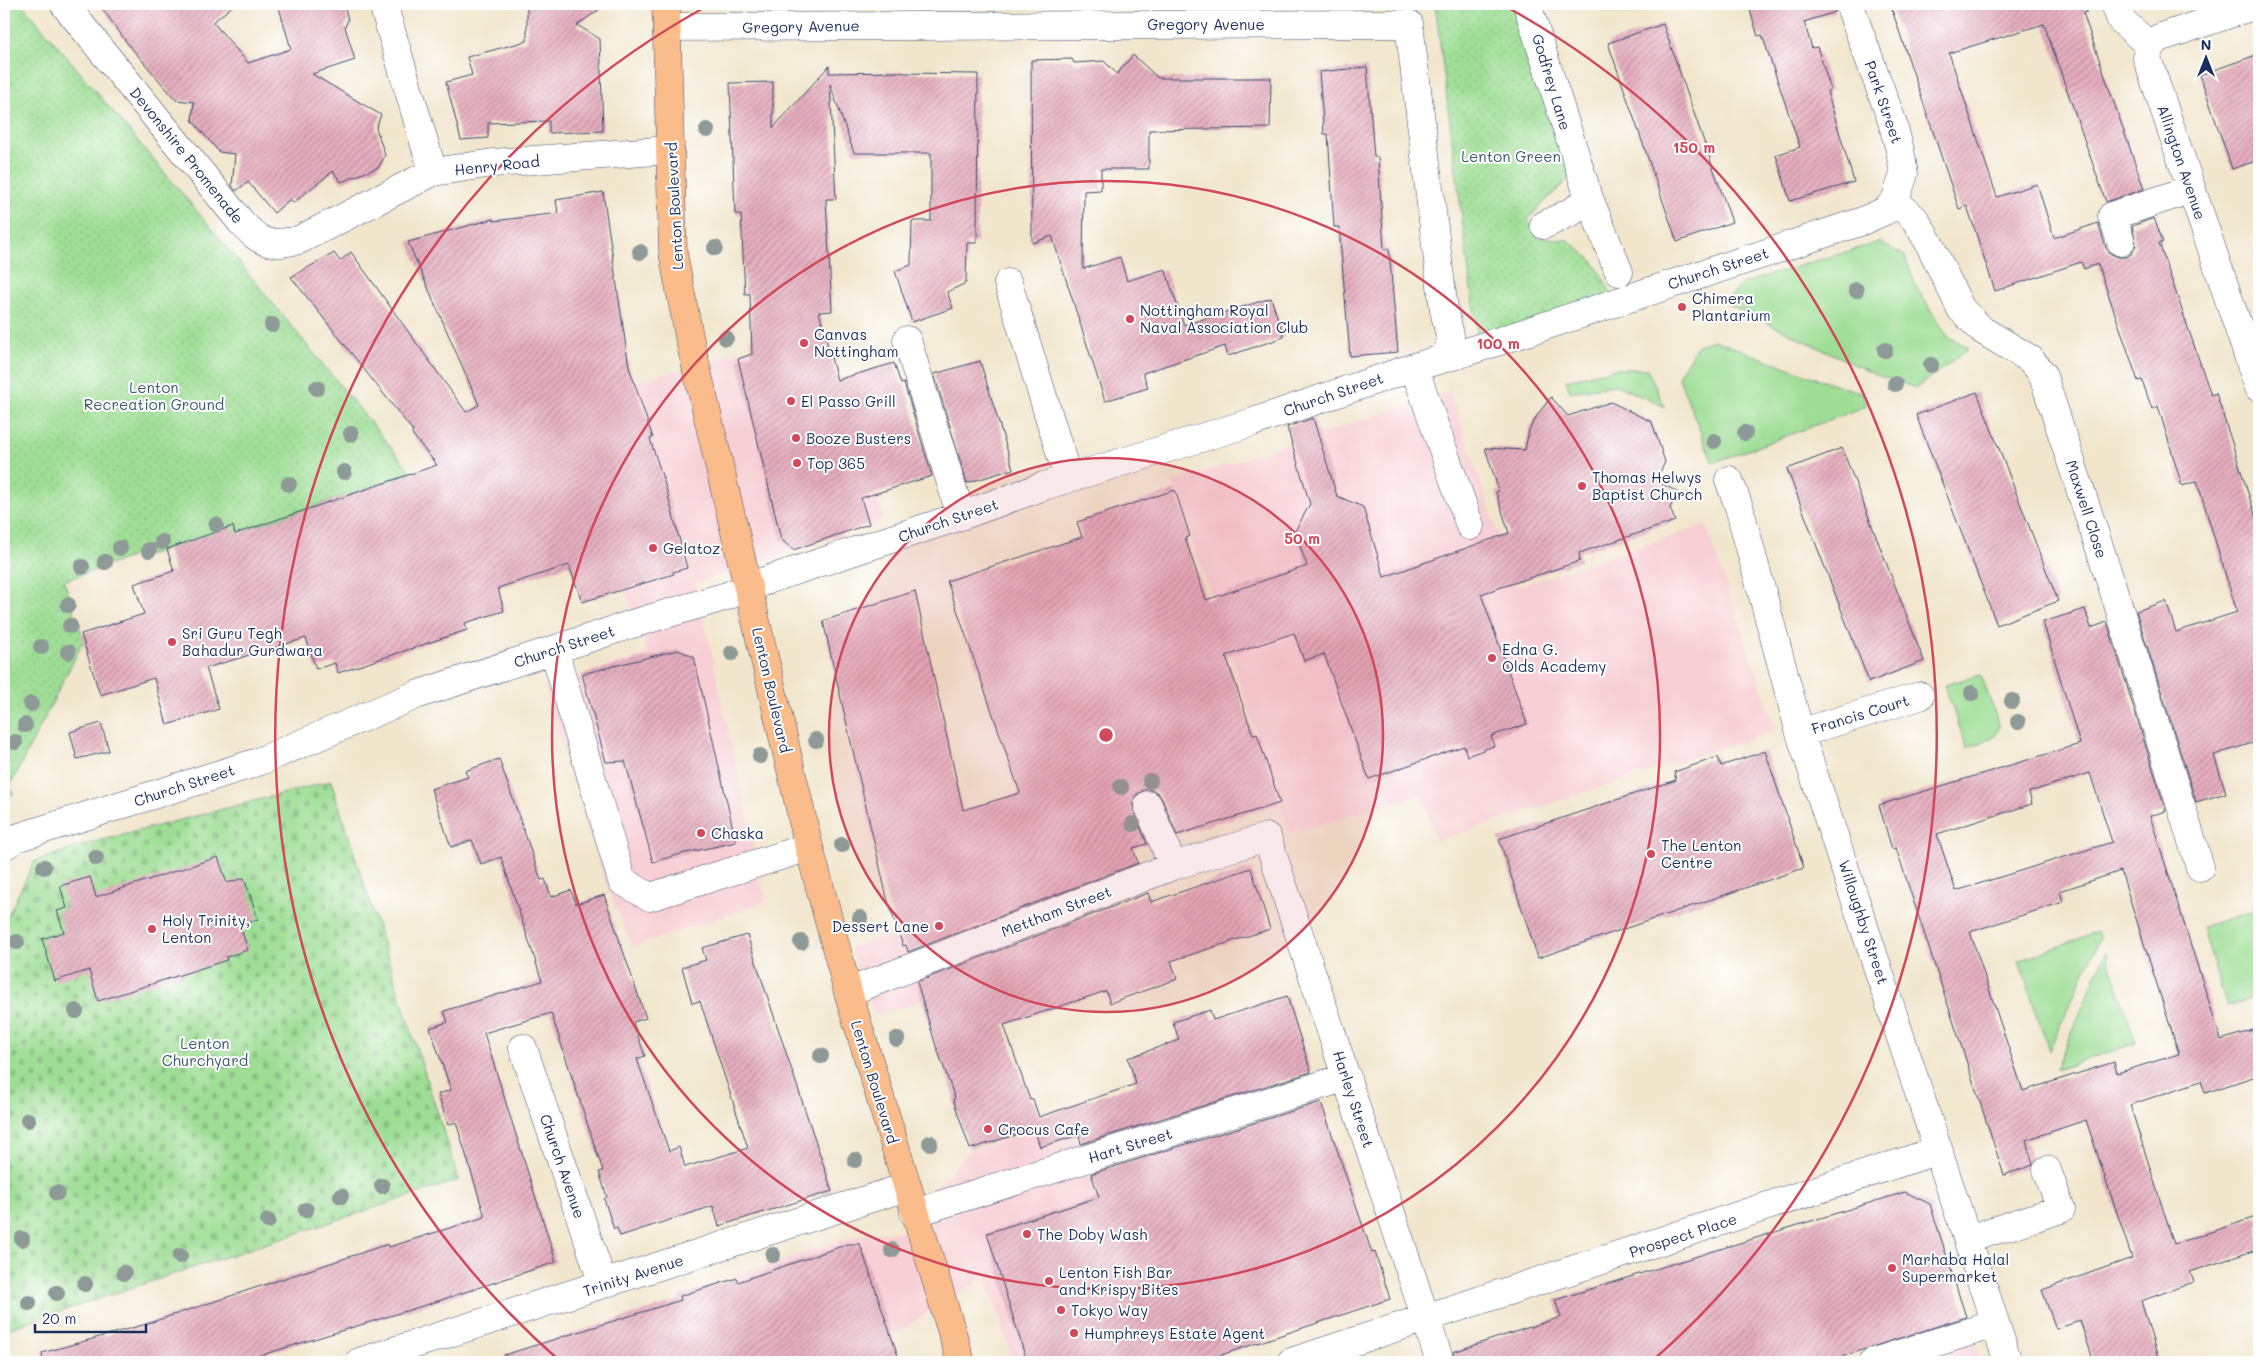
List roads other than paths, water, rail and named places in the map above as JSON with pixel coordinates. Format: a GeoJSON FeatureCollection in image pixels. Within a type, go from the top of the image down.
{"type":"FeatureCollection","features":[{"type":"Feature","properties":{"kind":"main road","name":"Lenton Boulevard"},"geometry":{"type":"LineString","coordinates":[[666,15],[675,263],[690,341],[809,847],[848,992],[961,1362]]}},
{"type":"Feature","properties":{"kind":"street","name":"Devonshire Promenade"},"geometry":{"type":"LineString","coordinates":[[64,4],[256,238],[278,244],[298,240],[336,221]]}},
{"type":"Feature","properties":{"kind":"street"},"geometry":{"type":"LineString","coordinates":[[383,4],[432,172]]}},
{"type":"Feature","properties":{"kind":"street","name":"Godfrey Lane"},"geometry":{"type":"LineString","coordinates":[[1527,4],[1589,198],[1619,272]]}},
{"type":"Feature","properties":{"kind":"street","name":"Park Street"},"geometry":{"type":"LineString","coordinates":[[1849,4],[1891,118],[1900,150],[1904,174],[1895,201]]}},
{"type":"Feature","properties":{"kind":"street"},"geometry":{"type":"LineString","coordinates":[[2115,4],[2121,20],[2150,46],[2159,38],[2259,4]]}},
{"type":"Feature","properties":{"kind":"street","name":"Gregory Avenue"},"geometry":{"type":"LineString","coordinates":[[666,15],[1408,14],[1444,310],[1450,335],[1448,357]]}},
{"type":"Feature","properties":{"kind":"street","name":"Allington Avenue"},"geometry":{"type":"LineString","coordinates":[[2150,46],[2147,58],[2259,388]]}},
{"type":"Feature","properties":{"kind":"street","name":"Henry Road"},"geometry":{"type":"LineString","coordinates":[[336,221],[432,172],[493,163],[670,150]]}},
{"type":"Feature","properties":{"kind":"street"},"geometry":{"type":"LineString","coordinates":[[2121,242],[2112,216],[2192,189]]}},
{"type":"Feature","properties":{"kind":"street"},"geometry":{"type":"LineString","coordinates":[[1544,225],[1573,211],[1589,198]]}},
{"type":"Feature","properties":{"kind":"street","name":"Church Street"},"geometry":{"type":"LineString","coordinates":[[4,847],[16,838],[258,762],[416,695],[748,587],[1068,478],[1253,422],[1414,367],[1860,222],[1885,211],[1895,201]]}},
{"type":"Feature","properties":{"kind":"street","name":"Maxwell Close"},"geometry":{"type":"LineString","coordinates":[[1895,201],[1915,219],[1961,309],[1982,330],[2030,359],[2042,373],[2115,595],[2200,867]]}},
{"type":"Feature","properties":{"kind":"street"},"geometry":{"type":"LineString","coordinates":[[1008,283],[1068,478]]}},
{"type":"Feature","properties":{"kind":"street"},"geometry":{"type":"LineString","coordinates":[[907,340],[961,516]]}},
{"type":"Feature","properties":{"kind":"street"},"geometry":{"type":"LineString","coordinates":[[1414,367],[1470,526]]}},
{"type":"Feature","properties":{"kind":"street","name":"Willoughby Street"},"geometry":{"type":"LineString","coordinates":[[1729,480],[1739,507],[1800,733],[2008,1362]]}},
{"type":"Feature","properties":{"kind":"street"},"geometry":{"type":"LineString","coordinates":[[554,650],[622,881],[650,897],[809,847]]}},
{"type":"Feature","properties":{"kind":"street","name":"Francis Court"},"geometry":{"type":"LineString","coordinates":[[1800,733],[1920,696]]}},
{"type":"Feature","properties":{"kind":"street"},"geometry":{"type":"LineString","coordinates":[[1148,806],[1173,866]]}},
{"type":"Feature","properties":{"kind":"street","name":"Mettham Street"},"geometry":{"type":"LineString","coordinates":[[848,992],[1173,866],[1267,837]]}},
{"type":"Feature","properties":{"kind":"street","name":"Harley Street"},"geometry":{"type":"LineString","coordinates":[[1267,837],[1440,1362]]}},
{"type":"Feature","properties":{"kind":"street","name":"Church Avenue"},"geometry":{"type":"LineString","coordinates":[[523,1048],[603,1284]]}},
{"type":"Feature","properties":{"kind":"street","name":"Hart Street"},"geometry":{"type":"LineString","coordinates":[[914,1213],[1347,1077]]}},
{"type":"Feature","properties":{"kind":"street","name":"Prospect Place"},"geometry":{"type":"LineString","coordinates":[[1291,1362],[1939,1150]]}},
{"type":"Feature","properties":{"kind":"street"},"geometry":{"type":"LineString","coordinates":[[1968,1239],[2060,1209],[2047,1170]]}},
{"type":"Feature","properties":{"kind":"street","name":"Trinity Avenue"},"geometry":{"type":"LineString","coordinates":[[359,1362],[906,1187]]}},
{"type":"Feature","properties":{"kind":"street"},"geometry":{"type":"LineString","coordinates":[[1873,1362],[1995,1324]]}},
{"type":"Feature","properties":{"kind":"place","name":"Chimera Plantarium"},"geometry":{"type":"Point","coordinates":[1682,307]}},
{"type":"Feature","properties":{"kind":"place","name":"Nottingham Royal Naval Association Club"},"geometry":{"type":"Point","coordinates":[1130,319]}},
{"type":"Feature","properties":{"kind":"place","name":"Canvas Nottingham"},"geometry":{"type":"Point","coordinates":[804,343]}},
{"type":"Feature","properties":{"kind":"place","name":"El Passo Grill"},"geometry":{"type":"Point","coordinates":[791,401]}},
{"type":"Feature","properties":{"kind":"place","name":"Booze Busters"},"geometry":{"type":"Point","coordinates":[796,438]}},
{"type":"Feature","properties":{"kind":"place","name":"Top 365"},"geometry":{"type":"Point","coordinates":[797,463]}},
{"type":"Feature","properties":{"kind":"place","name":"Thomas Helwys Baptist Church"},"geometry":{"type":"Point","coordinates":[1582,486]}},
{"type":"Feature","properties":{"kind":"place","name":"Gelatoz"},"geometry":{"type":"Point","coordinates":[653,548]}},
{"type":"Feature","properties":{"kind":"place","name":"Sri Guru Tegh Bahadur Gurdwara"},"geometry":{"type":"Point","coordinates":[172,642]}},
{"type":"Feature","properties":{"kind":"place","name":"Edna G. Olds Academy"},"geometry":{"type":"Point","coordinates":[1492,658]}},
{"type":"Feature","properties":{"kind":"place","name":"Chaska"},"geometry":{"type":"Point","coordinates":[701,833]}},
{"type":"Feature","properties":{"kind":"place","name":"The Lenton Centre"},"geometry":{"type":"Point","coordinates":[1651,854]}},
{"type":"Feature","properties":{"kind":"place","name":"Dessert Lane"},"geometry":{"type":"Point","coordinates":[939,926]}},
{"type":"Feature","properties":{"kind":"place","name":"Holy Trinity, Lenton"},"geometry":{"type":"Point","coordinates":[152,929]}},
{"type":"Feature","properties":{"kind":"place","name":"Crocus Cafe"},"geometry":{"type":"Point","coordinates":[988,1129]}},
{"type":"Feature","properties":{"kind":"place","name":"The Doby Wash"},"geometry":{"type":"Point","coordinates":[1027,1234]}},
{"type":"Feature","properties":{"kind":"place","name":"Marhaba Halal Supermarket"},"geometry":{"type":"Point","coordinates":[1892,1268]}},
{"type":"Feature","properties":{"kind":"place","name":"Lenton Fish Bar and Krispy Bites"},"geometry":{"type":"Point","coordinates":[1049,1281]}},
{"type":"Feature","properties":{"kind":"place","name":"Tokyo Way"},"geometry":{"type":"Point","coordinates":[1061,1310]}},
{"type":"Feature","properties":{"kind":"place","name":"Humphreys Estate Agent"},"geometry":{"type":"Point","coordinates":[1074,1333]}},
{"type":"Feature","properties":{"kind":"park label","name":"Lenton Green"},"geometry":{"type":"Point","coordinates":[1511,156]}},
{"type":"Feature","properties":{"kind":"park label","name":"Lenton Recreation Ground"},"geometry":{"type":"Point","coordinates":[154,396]}},
{"type":"Feature","properties":{"kind":"park label","name":"Lenton Churchyard"},"geometry":{"type":"Point","coordinates":[205,1052]}}]}
